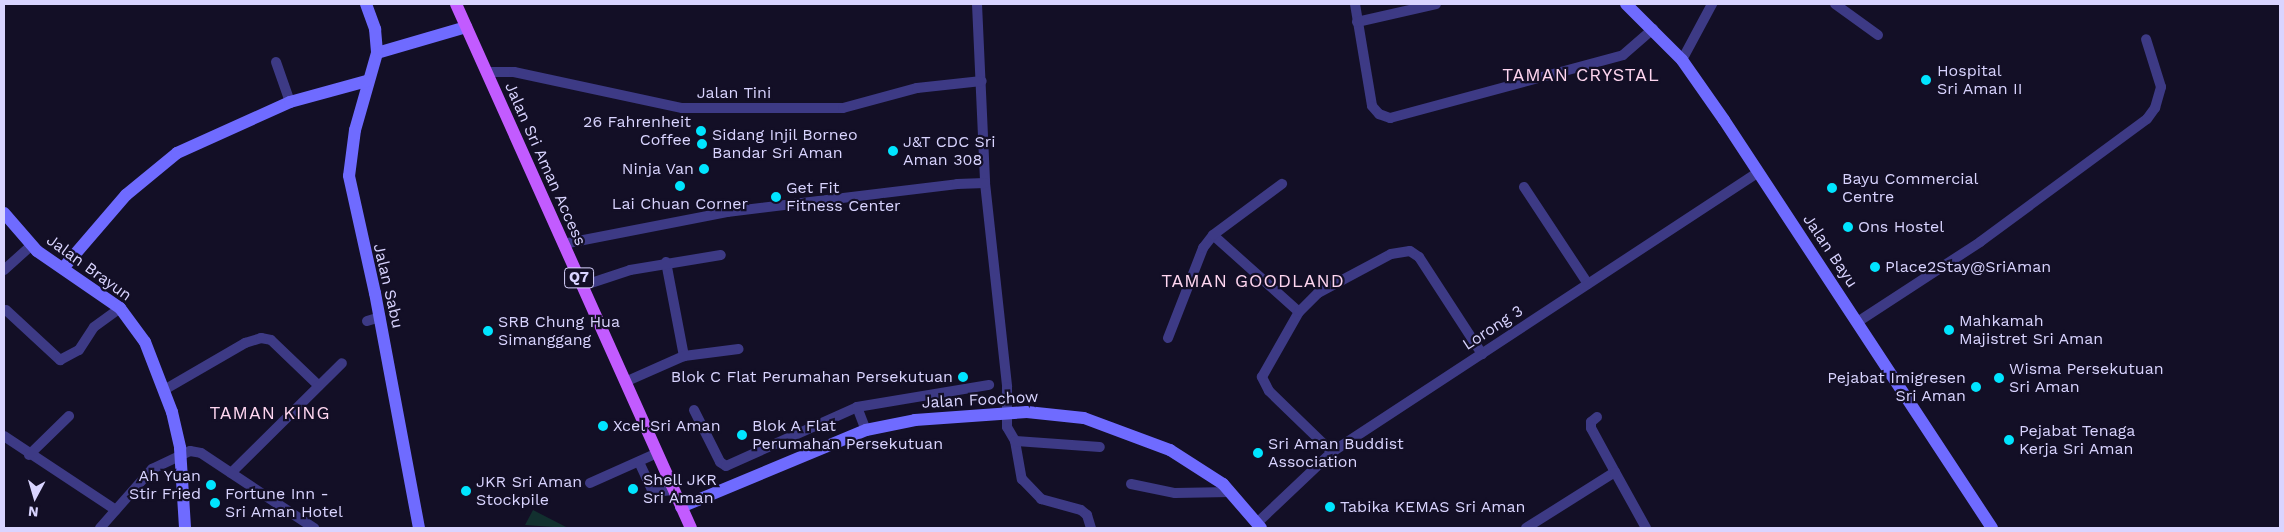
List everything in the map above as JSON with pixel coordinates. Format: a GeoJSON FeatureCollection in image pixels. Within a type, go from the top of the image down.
{"type":"FeatureCollection","features":[{"type":"Feature","properties":{"kind":"main road","name":"Jalan Sri Aman Access"},"geometry":{"type":"LineString","coordinates":[[456,4],[691,528]]}},
{"type":"Feature","properties":{"kind":"street"},"geometry":{"type":"LineString","coordinates":[[366,4],[375,29],[376,53],[466,27]]}},
{"type":"Feature","properties":{"kind":"street"},"geometry":{"type":"LineString","coordinates":[[977,4],[982,81],[985,183],[1009,427],[1019,474],[1032,491],[1047,501],[1081,510],[1087,515],[1091,528]]}},
{"type":"Feature","properties":{"kind":"street"},"geometry":{"type":"LineString","coordinates":[[1356,4],[1357,22],[1372,106],[1379,114],[1390,118],[1624,55],[1653,29]]}},
{"type":"Feature","properties":{"kind":"street"},"geometry":{"type":"LineString","coordinates":[[1357,22],[1436,4]]}},
{"type":"Feature","properties":{"kind":"street","name":"Jalan Bayu"},"geometry":{"type":"LineString","coordinates":[[1626,4],[1682,60],[1859,321],[1992,528]]}},
{"type":"Feature","properties":{"kind":"street"},"geometry":{"type":"LineString","coordinates":[[1682,60],[1712,4]]}},
{"type":"Feature","properties":{"kind":"street"},"geometry":{"type":"LineString","coordinates":[[1835,4],[1878,36]]}},
{"type":"Feature","properties":{"kind":"street"},"geometry":{"type":"LineString","coordinates":[[1859,321],[1980,242],[2147,119],[2155,108],[2161,87],[2146,39]]}},
{"type":"Feature","properties":{"kind":"street","name":"Jalan Sabu"},"geometry":{"type":"LineString","coordinates":[[376,53],[367,81],[350,153],[349,176],[380,317],[419,528]]}},
{"type":"Feature","properties":{"kind":"street"},"geometry":{"type":"LineString","coordinates":[[276,62],[290,102]]}},
{"type":"Feature","properties":{"kind":"street","name":"Jalan Tini"},"geometry":{"type":"LineString","coordinates":[[487,72],[514,72],[682,108],[843,108],[911,90],[982,81]]}},
{"type":"Feature","properties":{"kind":"street"},"geometry":{"type":"LineString","coordinates":[[64,267],[126,195],[162,163],[290,102],[367,81]]}},
{"type":"Feature","properties":{"kind":"street","name":"Lorong 3"},"geometry":{"type":"LineString","coordinates":[[1259,526],[1332,452],[1757,172]]}},
{"type":"Feature","properties":{"kind":"street"},"geometry":{"type":"LineString","coordinates":[[563,244],[727,212],[957,184],[985,183]]}},
{"type":"Feature","properties":{"kind":"street"},"geometry":{"type":"LineString","coordinates":[[1168,338],[1203,248],[1213,235],[1282,184]]}},
{"type":"Feature","properties":{"kind":"street"},"geometry":{"type":"LineString","coordinates":[[1524,187],[1588,284]]}},
{"type":"Feature","properties":{"kind":"street","name":"Jalan Brayun"},"geometry":{"type":"LineString","coordinates":[[4,213],[31,246],[64,267],[120,308],[145,342],[164,390],[180,453],[185,528]]}},
{"type":"Feature","properties":{"kind":"street"},"geometry":{"type":"LineString","coordinates":[[1213,235],[1299,312]]}},
{"type":"Feature","properties":{"kind":"street"},"geometry":{"type":"LineString","coordinates":[[4,270],[31,246]]}},
{"type":"Feature","properties":{"kind":"street"},"geometry":{"type":"LineString","coordinates":[[1332,452],[1263,383],[1265,368],[1299,312],[1318,293],[1341,278],[1391,254],[1410,251],[1419,258],[1482,354]]}},
{"type":"Feature","properties":{"kind":"street"},"geometry":{"type":"LineString","coordinates":[[582,286],[630,270],[666,262],[721,255]]}},
{"type":"Feature","properties":{"kind":"street"},"geometry":{"type":"LineString","coordinates":[[666,262],[684,356]]}},
{"type":"Feature","properties":{"kind":"street"},"geometry":{"type":"LineString","coordinates":[[6,310],[60,360],[79,350],[94,327],[120,308]]}},
{"type":"Feature","properties":{"kind":"street"},"geometry":{"type":"LineString","coordinates":[[367,321],[380,317]]}},
{"type":"Feature","properties":{"kind":"street"},"geometry":{"type":"LineString","coordinates":[[164,390],[257,338],[271,340],[318,386]]}},
{"type":"Feature","properties":{"kind":"street"},"geometry":{"type":"LineString","coordinates":[[625,382],[684,356],[739,349]]}},
{"type":"Feature","properties":{"kind":"street"},"geometry":{"type":"LineString","coordinates":[[231,473],[342,363]]}},
{"type":"Feature","properties":{"kind":"street"},"geometry":{"type":"LineString","coordinates":[[694,410],[720,462],[726,466],[857,407],[990,385]]}},
{"type":"Feature","properties":{"kind":"street"},"geometry":{"type":"LineString","coordinates":[[857,407],[866,430]]}},
{"type":"Feature","properties":{"kind":"street","name":"Jalan Foochow"},"geometry":{"type":"LineString","coordinates":[[681,507],[866,430],[915,420],[1009,427],[1058,414],[1105,425],[1170,450],[1192,462],[1230,492],[1259,526]]}},
{"type":"Feature","properties":{"kind":"street"},"geometry":{"type":"LineString","coordinates":[[29,455],[68,416]]}},
{"type":"Feature","properties":{"kind":"street"},"geometry":{"type":"LineString","coordinates":[[1597,417],[1591,422],[1591,428],[1646,528]]}},
{"type":"Feature","properties":{"kind":"street"},"geometry":{"type":"LineString","coordinates":[[1009,427],[1100,447]]}},
{"type":"Feature","properties":{"kind":"street"},"geometry":{"type":"LineString","coordinates":[[4,436],[29,455],[116,510]]}},
{"type":"Feature","properties":{"kind":"street"},"geometry":{"type":"LineString","coordinates":[[590,484],[657,452]]}},
{"type":"Feature","properties":{"kind":"street"},"geometry":{"type":"LineString","coordinates":[[100,528],[152,469],[180,453],[201,453],[314,528]]}},
{"type":"Feature","properties":{"kind":"street"},"geometry":{"type":"LineString","coordinates":[[639,462],[653,492],[661,494],[673,490]]}},
{"type":"Feature","properties":{"kind":"street"},"geometry":{"type":"LineString","coordinates":[[1526,528],[1615,472]]}},
{"type":"Feature","properties":{"kind":"street"},"geometry":{"type":"LineString","coordinates":[[1132,484],[1175,493],[1230,492]]}},
{"type":"Feature","properties":{"kind":"green space"},"geometry":{"type":"Polygon","coordinates":[[[533,510],[568,528],[525,525],[533,510]]]}},
{"type":"Feature","properties":{"kind":"place","name":"Hospital Sri Aman II"},"geometry":{"type":"Point","coordinates":[1926,80]}},
{"type":"Feature","properties":{"kind":"place","name":"26 Fahrenheit Coffee"},"geometry":{"type":"Point","coordinates":[701,131]}},
{"type":"Feature","properties":{"kind":"place","name":"Sidang Injil Borneo Bandar Sri Aman"},"geometry":{"type":"Point","coordinates":[702,144]}},
{"type":"Feature","properties":{"kind":"place","name":"J&T CDC Sri Aman 308"},"geometry":{"type":"Point","coordinates":[893,151]}},
{"type":"Feature","properties":{"kind":"place","name":"Ninja Van"},"geometry":{"type":"Point","coordinates":[704,169]}},
{"type":"Feature","properties":{"kind":"place","name":"Lai Chuan Corner"},"geometry":{"type":"Point","coordinates":[680,186]}},
{"type":"Feature","properties":{"kind":"place","name":"Bayu Commercial Centre"},"geometry":{"type":"Point","coordinates":[1832,188]}},
{"type":"Feature","properties":{"kind":"place","name":"Get Fit Fitness Center"},"geometry":{"type":"Point","coordinates":[776,197]}},
{"type":"Feature","properties":{"kind":"place","name":"Ons Hostel"},"geometry":{"type":"Point","coordinates":[1848,227]}},
{"type":"Feature","properties":{"kind":"place","name":"Place2Stay@SriAman"},"geometry":{"type":"Point","coordinates":[1875,267]}},
{"type":"Feature","properties":{"kind":"place","name":"Mahkamah Majistret Sri Aman"},"geometry":{"type":"Point","coordinates":[1949,330]}},
{"type":"Feature","properties":{"kind":"place","name":"SRB Chung Hua Simanggang"},"geometry":{"type":"Point","coordinates":[488,331]}},
{"type":"Feature","properties":{"kind":"place","name":"Blok C Flat Perumahan Persekutuan"},"geometry":{"type":"Point","coordinates":[963,377]}},
{"type":"Feature","properties":{"kind":"place","name":"Wisma Persekutuan Sri Aman"},"geometry":{"type":"Point","coordinates":[1999,378]}},
{"type":"Feature","properties":{"kind":"place","name":"Pejabat Imigresen Sri Aman"},"geometry":{"type":"Point","coordinates":[1976,387]}},
{"type":"Feature","properties":{"kind":"place","name":"Xcel Sri Aman"},"geometry":{"type":"Point","coordinates":[603,426]}},
{"type":"Feature","properties":{"kind":"place","name":"Blok A Flat Perumahan Persekutuan"},"geometry":{"type":"Point","coordinates":[742,435]}},
{"type":"Feature","properties":{"kind":"place","name":"Pejabat Tenaga Kerja Sri Aman"},"geometry":{"type":"Point","coordinates":[2009,440]}},
{"type":"Feature","properties":{"kind":"place","name":"Sri Aman Buddist Association"},"geometry":{"type":"Point","coordinates":[1258,453]}},
{"type":"Feature","properties":{"kind":"place","name":"Ah Yuan Stir Fried"},"geometry":{"type":"Point","coordinates":[211,485]}},
{"type":"Feature","properties":{"kind":"place","name":"Shell JKR Sri Aman"},"geometry":{"type":"Point","coordinates":[633,489]}},
{"type":"Feature","properties":{"kind":"place","name":"JKR Sri Aman Stockpile"},"geometry":{"type":"Point","coordinates":[466,491]}},
{"type":"Feature","properties":{"kind":"place","name":"Fortune Inn - Sri Aman Hotel"},"geometry":{"type":"Point","coordinates":[215,503]}},
{"type":"Feature","properties":{"kind":"place","name":"Tabika KEMAS Sri Aman"},"geometry":{"type":"Point","coordinates":[1330,507]}},
{"type":"Feature","properties":{"kind":"district","name":"TAMAN CRYSTAL"},"geometry":{"type":"Point","coordinates":[1581,75]}},
{"type":"Feature","properties":{"kind":"district","name":"TAMAN GOODLAND"},"geometry":{"type":"Point","coordinates":[1253,281]}},
{"type":"Feature","properties":{"kind":"district","name":"TAMAN KING"},"geometry":{"type":"Point","coordinates":[270,413]}}]}
